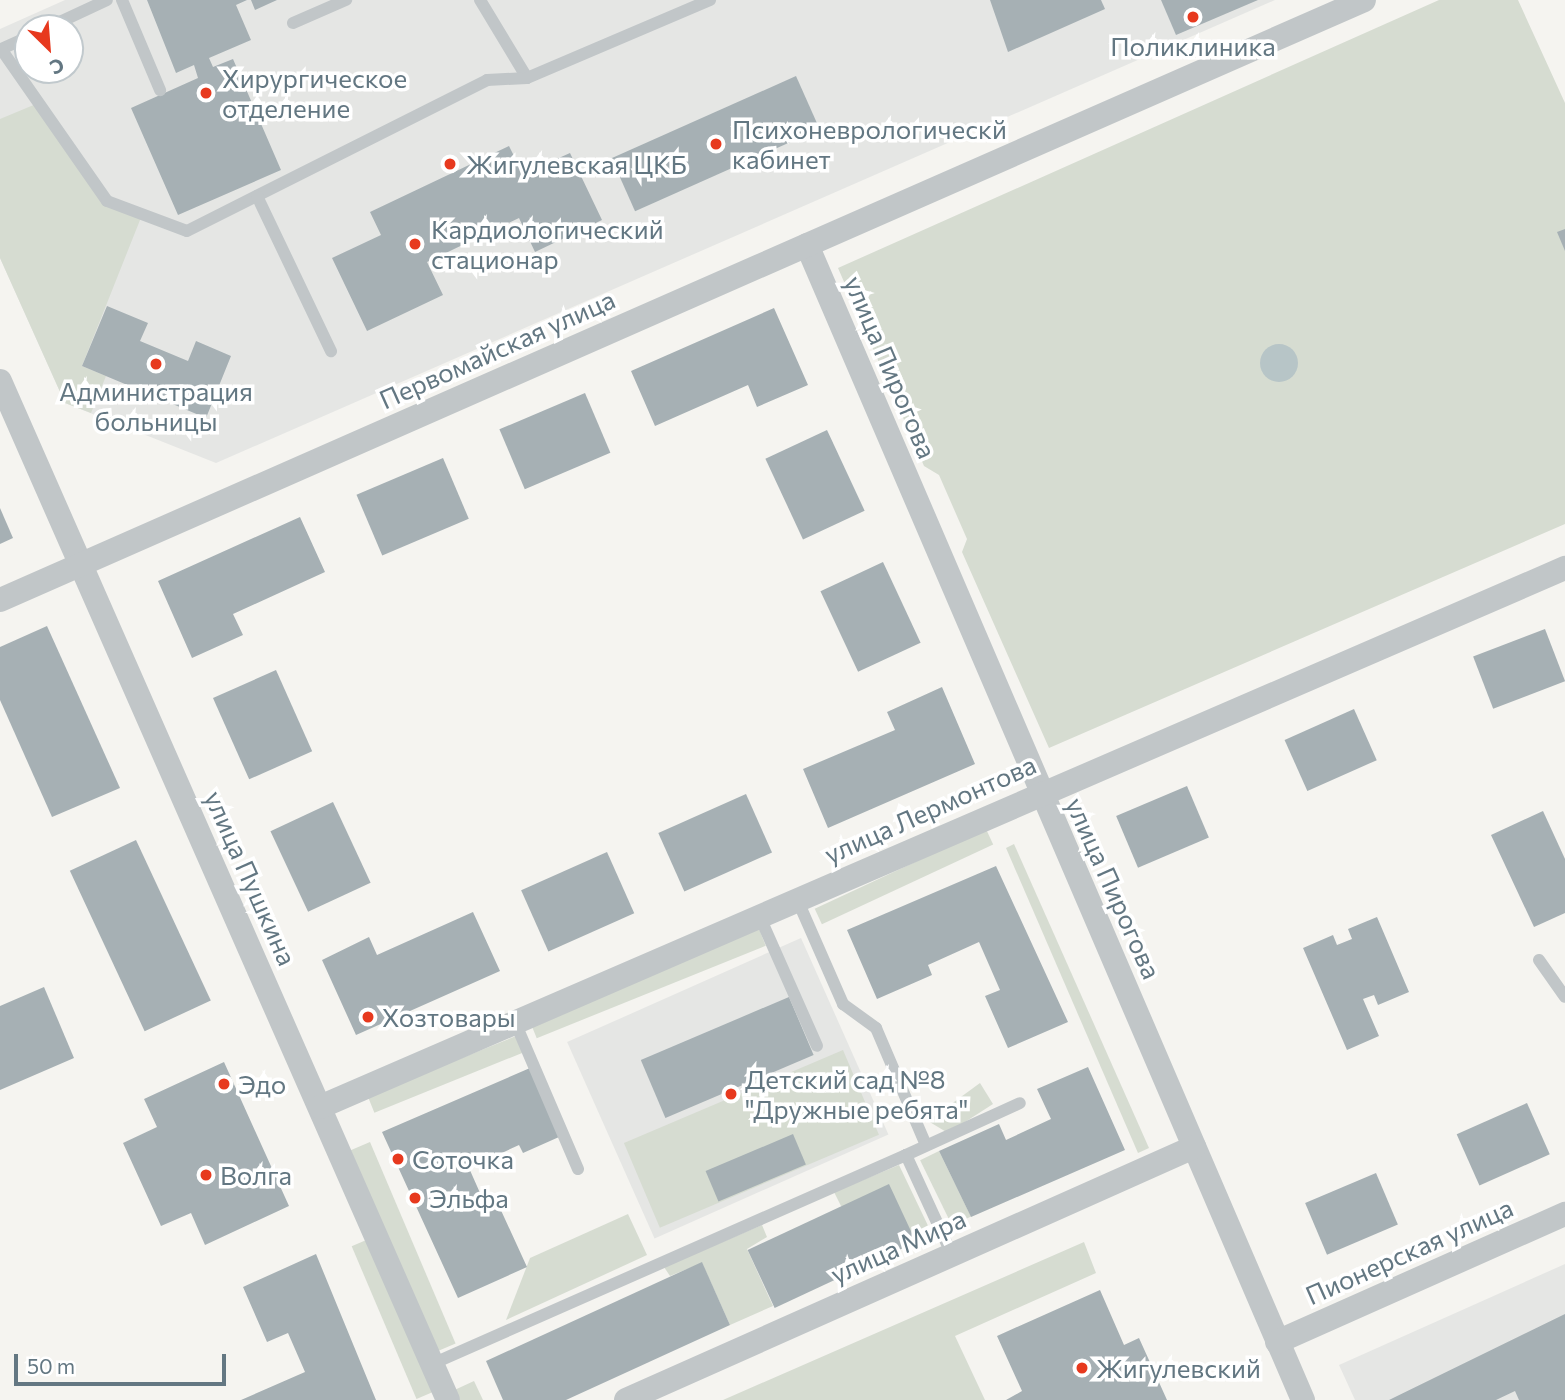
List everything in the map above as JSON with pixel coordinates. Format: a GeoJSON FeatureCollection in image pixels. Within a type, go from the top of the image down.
{"type":"FeatureCollection","features":[{"type":"Feature","properties":{"kind":"street","name":"Первомайская улица"},"geometry":{"type":"LineString","coordinates":[[0,600],[1364,0]]}},
{"type":"Feature","properties":{"kind":"street","name":"улица Пирогова"},"geometry":{"type":"LineString","coordinates":[[807,244],[1040,793],[1303,1400]]}},
{"type":"Feature","properties":{"kind":"street","name":"улица Пушкина"},"geometry":{"type":"LineString","coordinates":[[0,381],[79,566],[448,1400]]}},
{"type":"Feature","properties":{"kind":"street","name":"улица Лермонтова"},"geometry":{"type":"LineString","coordinates":[[320,1107],[1040,793],[1565,568]]}},
{"type":"Feature","properties":{"kind":"street","name":"улица Мира"},"geometry":{"type":"LineString","coordinates":[[626,1400],[1195,1147]]}},
{"type":"Feature","properties":{"kind":"street","name":"Пионерская улица"},"geometry":{"type":"LineString","coordinates":[[1278,1342],[1565,1214]]}},
{"type":"Feature","properties":{"kind":"lane"},"geometry":{"type":"LineString","coordinates":[[77,14],[107,0]]}},
{"type":"Feature","properties":{"kind":"lane"},"geometry":{"type":"LineString","coordinates":[[121,0],[160,90]]}},
{"type":"Feature","properties":{"kind":"lane"},"geometry":{"type":"LineString","coordinates":[[293,23],[346,0]]}},
{"type":"Feature","properties":{"kind":"lane"},"geometry":{"type":"LineString","coordinates":[[480,0],[527,78]]}},
{"type":"Feature","properties":{"kind":"lane"},"geometry":{"type":"LineString","coordinates":[[25,84],[107,201],[187,231],[487,80],[527,78],[710,0]]}},
{"type":"Feature","properties":{"kind":"lane"},"geometry":{"type":"LineString","coordinates":[[14,44],[1,50],[14,69]]}},
{"type":"Feature","properties":{"kind":"lane"},"geometry":{"type":"LineString","coordinates":[[257,196],[331,351]]}},
{"type":"Feature","properties":{"kind":"lane"},"geometry":{"type":"LineString","coordinates":[[797,899],[843,1004],[876,1028],[925,1143]]}},
{"type":"Feature","properties":{"kind":"lane"},"geometry":{"type":"LineString","coordinates":[[759,915],[817,1045]]}},
{"type":"Feature","properties":{"kind":"lane"},"geometry":{"type":"LineString","coordinates":[[1539,960],[1565,997]]}},
{"type":"Feature","properties":{"kind":"lane"},"geometry":{"type":"LineString","coordinates":[[515,1022],[578,1170]]}},
{"type":"Feature","properties":{"kind":"lane"},"geometry":{"type":"LineString","coordinates":[[432,1364],[1020,1103]]}},
{"type":"Feature","properties":{"kind":"lane"},"geometry":{"type":"LineString","coordinates":[[906,1155],[951,1255]]}},
{"type":"Feature","properties":{"kind":"shaded area","name":"Жигулевская ЦКБ"},"geometry":{"type":"Polygon","coordinates":[[[65,0],[1275,0],[216,463],[65,403],[0,258],[0,29],[14,23],[14,84],[84,84],[84,14],[34,14],[65,0]]]}},
{"type":"Feature","properties":{"kind":"shaded area"},"geometry":{"type":"Polygon","coordinates":[[[1439,0],[1518,0],[1565,103],[1565,524],[1049,748],[962,552],[967,539],[939,475],[924,466],[838,268],[1439,0]]]}},
{"type":"Feature","properties":{"kind":"shaded area"},"geometry":{"type":"Polygon","coordinates":[[[36,104],[107,201],[142,215],[82,366],[106,376],[91,413],[65,403],[0,258],[0,119],[36,104]]]}},
{"type":"Feature","properties":{"kind":"shaded area"},"geometry":{"type":"Polygon","coordinates":[[[1279,344],[1292,350],[1298,363],[1292,376],[1279,382],[1266,376],[1260,363],[1266,350],[1279,344]]]}},
{"type":"Feature","properties":{"kind":"shaded area"},"geometry":{"type":"Polygon","coordinates":[[[986,829],[993,844],[822,924],[815,909],[986,829]]]}},
{"type":"Feature","properties":{"kind":"shaded area"},"geometry":{"type":"Polygon","coordinates":[[[1014,844],[1149,1148],[1138,1153],[1006,848],[1014,844]]]}},
{"type":"Feature","properties":{"kind":"shaded area"},"geometry":{"type":"Polygon","coordinates":[[[759,929],[766,946],[537,1038],[530,1022],[759,929]]]}},
{"type":"Feature","properties":{"kind":"shaded area","name":"Детский сад №8 \"Дружные ребята\""},"geometry":{"type":"Polygon","coordinates":[[[801,938],[888,1134],[655,1239],[567,1042],[801,938]]]}},
{"type":"Feature","properties":{"kind":"shaded area"},"geometry":{"type":"Polygon","coordinates":[[[516,1036],[523,1053],[374,1113],[368,1096],[516,1036]]]}},
{"type":"Feature","properties":{"kind":"shaded area"},"geometry":{"type":"Polygon","coordinates":[[[843,1050],[879,1135],[660,1228],[624,1143],[843,1050]]]}},
{"type":"Feature","properties":{"kind":"shaded area"},"geometry":{"type":"Polygon","coordinates":[[[980,1083],[993,1104],[948,1133],[928,1121],[980,1083]]]}},
{"type":"Feature","properties":{"kind":"shaded area"},"geometry":{"type":"Polygon","coordinates":[[[370,1142],[456,1344],[436,1352],[351,1150],[370,1142]]]}},
{"type":"Feature","properties":{"kind":"shaded area"},"geometry":{"type":"Polygon","coordinates":[[[939,1151],[971,1217],[952,1226],[920,1160],[939,1151]]]}},
{"type":"Feature","properties":{"kind":"shaded area"},"geometry":{"type":"Polygon","coordinates":[[[899,1165],[932,1234],[916,1242],[841,1206],[834,1192],[899,1165]]]}},
{"type":"Feature","properties":{"kind":"shaded area"},"geometry":{"type":"Polygon","coordinates":[[[628,1214],[647,1255],[506,1320],[530,1258],[628,1214]]]}},
{"type":"Feature","properties":{"kind":"shaded area"},"geometry":{"type":"Polygon","coordinates":[[[762,1225],[767,1237],[747,1249],[773,1306],[730,1325],[702,1263],[670,1276],[664,1267],[762,1225]]]}},
{"type":"Feature","properties":{"kind":"shaded area"},"geometry":{"type":"Polygon","coordinates":[[[371,1238],[436,1391],[417,1399],[352,1246],[371,1238]]]}},
{"type":"Feature","properties":{"kind":"shaded area"},"geometry":{"type":"Polygon","coordinates":[[[1084,1242],[1096,1273],[955,1336],[985,1400],[723,1400],[1084,1242]]]}},
{"type":"Feature","properties":{"kind":"shaded area"},"geometry":{"type":"Polygon","coordinates":[[[1565,1264],[1565,1400],[1355,1400],[1339,1365],[1565,1264]]]}},
{"type":"Feature","properties":{"kind":"shaded area"},"geometry":{"type":"Polygon","coordinates":[[[474,1381],[483,1400],[452,1400],[448,1393],[474,1381]]]}},
{"type":"Feature","properties":{"kind":"building","name":"Хирургическое отделение"},"geometry":{"type":"Polygon","coordinates":[[[147,0],[247,0],[236,5],[251,40],[209,58],[213,67],[233,59],[281,170],[178,215],[131,108],[198,78],[194,65],[176,73],[147,0]]]}},
{"type":"Feature","properties":{"kind":"building","name":"Хирургическое отделение"},"geometry":{"type":"Polygon","coordinates":[[[251,0],[277,0],[255,10],[251,0]]]}},
{"type":"Feature","properties":{"kind":"building"},"geometry":{"type":"Polygon","coordinates":[[[990,0],[1101,0],[1105,9],[1008,52],[990,0]]]}},
{"type":"Feature","properties":{"kind":"building","name":"Поликлиника"},"geometry":{"type":"Polygon","coordinates":[[[1161,0],[1258,0],[1176,35],[1161,0]]]}},
{"type":"Feature","properties":{"kind":"building","name":"Психоневрологическй кабинет"},"geometry":{"type":"Polygon","coordinates":[[[796,76],[820,129],[635,211],[611,158],[796,76]]]}},
{"type":"Feature","properties":{"kind":"building","name":"Кардиологический стационар"},"geometry":{"type":"Polygon","coordinates":[[[509,146],[523,174],[570,153],[602,220],[535,252],[519,218],[427,262],[443,295],[367,331],[332,258],[381,235],[370,212],[509,146]]]}},
{"type":"Feature","properties":{"kind":"building"},"geometry":{"type":"Polygon","coordinates":[[[1565,229],[1565,251],[1557,232],[1565,229]]]}},
{"type":"Feature","properties":{"kind":"building","name":"Администрация больницы"},"geometry":{"type":"Polygon","coordinates":[[[107,306],[148,323],[140,341],[188,361],[196,341],[231,356],[206,418],[82,366],[107,306]]]}},
{"type":"Feature","properties":{"kind":"building"},"geometry":{"type":"Polygon","coordinates":[[[774,308],[808,385],[757,407],[748,385],[655,426],[631,371],[774,308]]]}},
{"type":"Feature","properties":{"kind":"building"},"geometry":{"type":"Polygon","coordinates":[[[585,393],[610,453],[525,489],[499,429],[585,393]]]}},
{"type":"Feature","properties":{"kind":"building"},"geometry":{"type":"Polygon","coordinates":[[[827,430],[865,511],[803,539],[765,459],[827,430]]]}},
{"type":"Feature","properties":{"kind":"building"},"geometry":{"type":"Polygon","coordinates":[[[443,458],[469,519],[382,555],[356,495],[443,458]]]}},
{"type":"Feature","properties":{"kind":"building"},"geometry":{"type":"Polygon","coordinates":[[[0,508],[13,538],[0,544],[0,508]]]}},
{"type":"Feature","properties":{"kind":"building"},"geometry":{"type":"Polygon","coordinates":[[[300,517],[325,572],[233,614],[243,635],[192,658],[158,581],[300,517]]]}},
{"type":"Feature","properties":{"kind":"building"},"geometry":{"type":"Polygon","coordinates":[[[883,562],[921,643],[858,672],[820,591],[883,562]]]}},
{"type":"Feature","properties":{"kind":"building"},"geometry":{"type":"Polygon","coordinates":[[[47,626],[120,788],[52,817],[0,700],[0,647],[47,626]]]}},
{"type":"Feature","properties":{"kind":"building"},"geometry":{"type":"Polygon","coordinates":[[[1545,629],[1565,681],[1493,709],[1473,657],[1545,629]]]}},
{"type":"Feature","properties":{"kind":"building"},"geometry":{"type":"Polygon","coordinates":[[[276,670],[312,751],[249,779],[213,698],[276,670]]]}},
{"type":"Feature","properties":{"kind":"building"},"geometry":{"type":"Polygon","coordinates":[[[942,687],[975,764],[828,828],[803,769],[895,730],[887,712],[942,687]]]}},
{"type":"Feature","properties":{"kind":"building"},"geometry":{"type":"Polygon","coordinates":[[[1354,709],[1377,760],[1307,791],[1285,740],[1354,709]]]}},
{"type":"Feature","properties":{"kind":"building"},"geometry":{"type":"Polygon","coordinates":[[[1187,786],[1209,838],[1138,868],[1116,816],[1187,786]]]}},
{"type":"Feature","properties":{"kind":"building"},"geometry":{"type":"Polygon","coordinates":[[[746,794],[772,852],[684,892],[658,833],[746,794]]]}},
{"type":"Feature","properties":{"kind":"building"},"geometry":{"type":"Polygon","coordinates":[[[333,802],[371,883],[308,912],[270,831],[333,802]]]}},
{"type":"Feature","properties":{"kind":"building"},"geometry":{"type":"Polygon","coordinates":[[[1543,811],[1565,859],[1565,913],[1534,927],[1491,835],[1543,811]]]}},
{"type":"Feature","properties":{"kind":"building"},"geometry":{"type":"Polygon","coordinates":[[[136,840],[211,1000],[145,1031],[70,871],[136,840]]]}},
{"type":"Feature","properties":{"kind":"building"},"geometry":{"type":"Polygon","coordinates":[[[607,852],[634,913],[548,951],[521,890],[607,852]]]}},
{"type":"Feature","properties":{"kind":"building"},"geometry":{"type":"Polygon","coordinates":[[[996,866],[1068,1022],[1008,1048],[985,996],[1000,990],[979,942],[928,965],[932,975],[877,999],[847,930],[996,866]]]}},
{"type":"Feature","properties":{"kind":"building"},"geometry":{"type":"Polygon","coordinates":[[[473,912],[500,971],[356,1035],[322,960],[369,937],[377,955],[473,912]]]}},
{"type":"Feature","properties":{"kind":"building"},"geometry":{"type":"Polygon","coordinates":[[[1377,917],[1409,992],[1378,1005],[1374,995],[1363,999],[1379,1036],[1347,1050],[1303,948],[1333,935],[1337,945],[1352,939],[1348,929],[1377,917]]]}},
{"type":"Feature","properties":{"kind":"building"},"geometry":{"type":"Polygon","coordinates":[[[44,987],[74,1058],[0,1090],[0,1006],[44,987]]]}},
{"type":"Feature","properties":{"kind":"building"},"geometry":{"type":"Polygon","coordinates":[[[789,997],[814,1055],[665,1118],[641,1060],[789,997]]]}},
{"type":"Feature","properties":{"kind":"building","name":"Волга"},"geometry":{"type":"Polygon","coordinates":[[[224,1062],[289,1206],[205,1245],[191,1213],[161,1226],[123,1143],[157,1127],[144,1099],[224,1062]]]}},
{"type":"Feature","properties":{"kind":"building"},"geometry":{"type":"Polygon","coordinates":[[[1088,1067],[1125,1150],[971,1217],[939,1151],[999,1124],[1006,1140],[1051,1119],[1037,1089],[1088,1067]]]}},
{"type":"Feature","properties":{"kind":"building"},"geometry":{"type":"Polygon","coordinates":[[[530,1068],[559,1137],[523,1153],[519,1145],[469,1168],[488,1211],[499,1206],[527,1267],[458,1298],[382,1132],[530,1068]]]}},
{"type":"Feature","properties":{"kind":"building"},"geometry":{"type":"Polygon","coordinates":[[[1527,1103],[1550,1154],[1479,1185],[1457,1134],[1527,1103]]]}},
{"type":"Feature","properties":{"kind":"building"},"geometry":{"type":"Polygon","coordinates":[[[793,1134],[806,1164],[718,1201],[706,1171],[793,1134]]]}},
{"type":"Feature","properties":{"kind":"building"},"geometry":{"type":"Polygon","coordinates":[[[1376,1173],[1398,1225],[1327,1255],[1305,1203],[1376,1173]]]}},
{"type":"Feature","properties":{"kind":"building"},"geometry":{"type":"Polygon","coordinates":[[[889,1184],[916,1242],[775,1308],[748,1250],[889,1184]]]}},
{"type":"Feature","properties":{"kind":"building"},"geometry":{"type":"Polygon","coordinates":[[[316,1254],[376,1400],[241,1400],[305,1372],[288,1333],[267,1342],[243,1287],[316,1254]]]}},
{"type":"Feature","properties":{"kind":"building"},"geometry":{"type":"Polygon","coordinates":[[[702,1262],[730,1325],[566,1400],[503,1400],[486,1361],[702,1262]]]}},
{"type":"Feature","properties":{"kind":"building","name":"Жигулевский"},"geometry":{"type":"Polygon","coordinates":[[[1100,1290],[1124,1345],[1139,1338],[1167,1400],[1006,1400],[1022,1391],[997,1336],[1100,1290]]]}},
{"type":"Feature","properties":{"kind":"building"},"geometry":{"type":"Polygon","coordinates":[[[1565,1314],[1565,1400],[1519,1400],[1515,1391],[1496,1400],[1389,1400],[1565,1314]]]}},
{"type":"Feature","properties":{"kind":"place","name":"Поликлиника"},"geometry":{"type":"Point","coordinates":[1193,17]}},
{"type":"Feature","properties":{"kind":"place","name":"Хирургическое отделение"},"geometry":{"type":"Point","coordinates":[206,93]}},
{"type":"Feature","properties":{"kind":"place","name":"Психоневрологическй кабинет"},"geometry":{"type":"Point","coordinates":[716,144]}},
{"type":"Feature","properties":{"kind":"place","name":"Жигулевская ЦКБ"},"geometry":{"type":"Point","coordinates":[450,164]}},
{"type":"Feature","properties":{"kind":"place","name":"Кардиологический стационар"},"geometry":{"type":"Point","coordinates":[415,244]}},
{"type":"Feature","properties":{"kind":"place","name":"Администрация больницы"},"geometry":{"type":"Point","coordinates":[156,364]}},
{"type":"Feature","properties":{"kind":"place","name":"Хозтовары"},"geometry":{"type":"Point","coordinates":[368,1017]}},
{"type":"Feature","properties":{"kind":"place","name":"Эдо"},"geometry":{"type":"Point","coordinates":[224,1084]}},
{"type":"Feature","properties":{"kind":"place","name":"Детский сад №8 \"Дружные ребята\""},"geometry":{"type":"Point","coordinates":[731,1094]}},
{"type":"Feature","properties":{"kind":"place","name":"Соточка"},"geometry":{"type":"Point","coordinates":[398,1159]}},
{"type":"Feature","properties":{"kind":"place","name":"Волга"},"geometry":{"type":"Point","coordinates":[206,1175]}},
{"type":"Feature","properties":{"kind":"place","name":"Эльфа"},"geometry":{"type":"Point","coordinates":[415,1198]}},
{"type":"Feature","properties":{"kind":"place","name":"Жигулевский"},"geometry":{"type":"Point","coordinates":[1082,1368]}}]}
